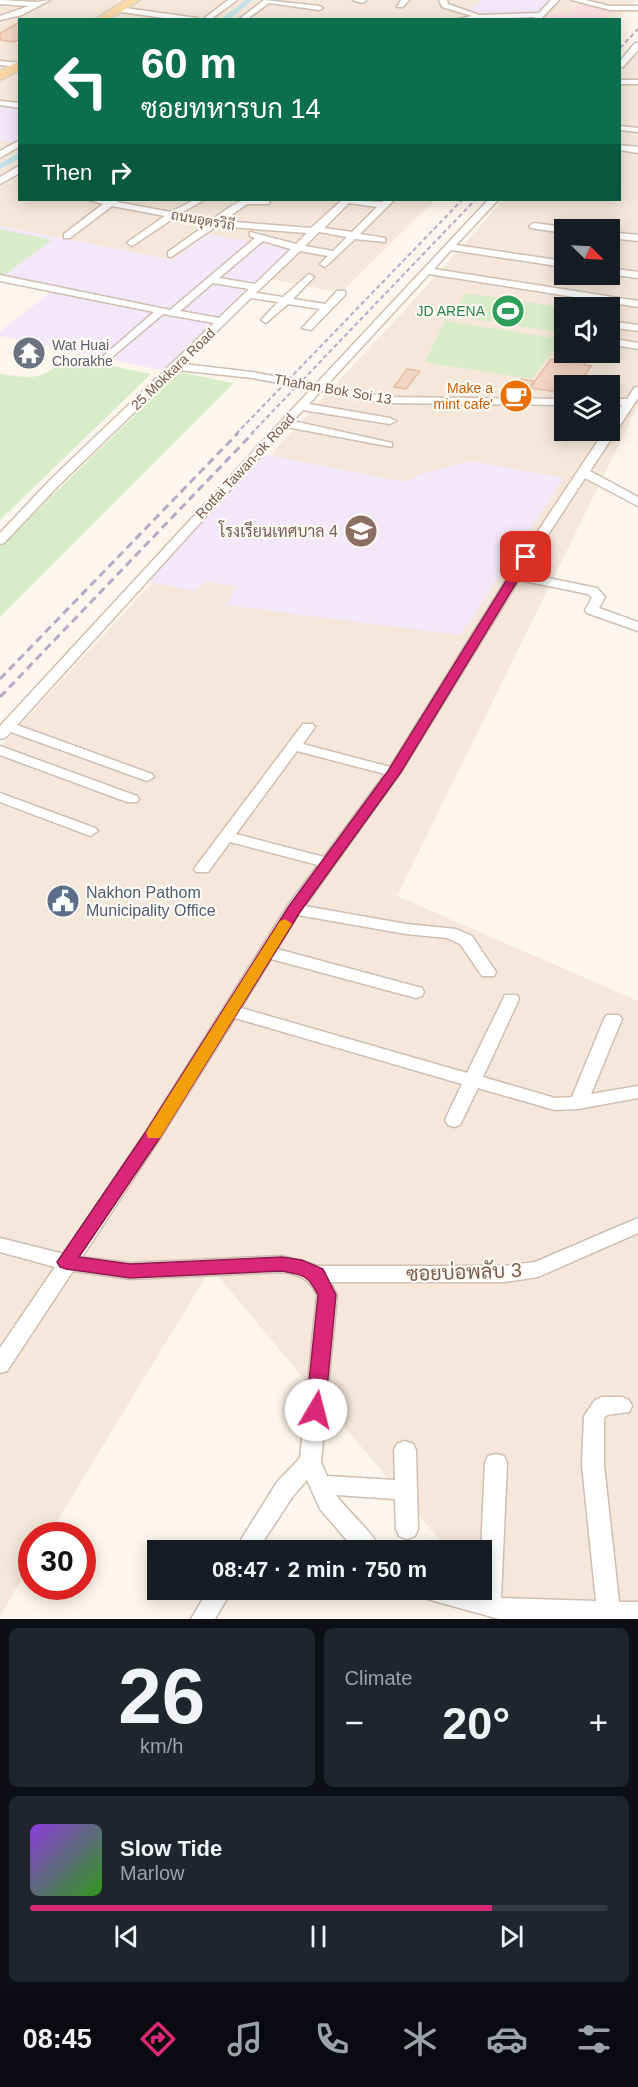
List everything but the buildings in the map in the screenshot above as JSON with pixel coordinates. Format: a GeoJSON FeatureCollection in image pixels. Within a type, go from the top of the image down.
{"type":"FeatureCollection","features":[{"type":"Feature","properties":{"kind":"main road"},"geometry":{"type":"LineString","coordinates":[[102,18],[126,2]]}},
{"type":"Feature","properties":{"kind":"main road"},"geometry":{"type":"LineString","coordinates":[[0,76],[18,67]]}},
{"type":"Feature","properties":{"kind":"street"},"geometry":{"type":"LineString","coordinates":[[0,18],[19,13],[46,0]]}},
{"type":"Feature","properties":{"kind":"street"},"geometry":{"type":"LineString","coordinates":[[208,18],[233,0]]}},
{"type":"Feature","properties":{"kind":"street"},"geometry":{"type":"LineString","coordinates":[[301,5],[310,0]]}},
{"type":"Feature","properties":{"kind":"street"},"geometry":{"type":"LineString","coordinates":[[443,0],[445,5],[483,16]]}},
{"type":"Feature","properties":{"kind":"street"},"geometry":{"type":"LineString","coordinates":[[470,18],[483,16],[538,17],[555,0]]}},
{"type":"Feature","properties":{"kind":"street"},"geometry":{"type":"LineString","coordinates":[[576,0],[610,8],[637,8]]}},
{"type":"Feature","properties":{"kind":"street"},"geometry":{"type":"LineString","coordinates":[[244,18],[268,1],[291,2],[319,8]]}},
{"type":"Feature","properties":{"kind":"street"},"geometry":{"type":"LineString","coordinates":[[0,2],[37,4]]}},
{"type":"Feature","properties":{"kind":"street"},"geometry":{"type":"LineString","coordinates":[[126,2],[189,18]]}},
{"type":"Feature","properties":{"kind":"street"},"geometry":{"type":"LineString","coordinates":[[621,64],[637,47]]}},
{"type":"Feature","properties":{"kind":"street"},"geometry":{"type":"LineString","coordinates":[[0,63],[18,66]]}},
{"type":"Feature","properties":{"kind":"street"},"geometry":{"type":"LineString","coordinates":[[621,82],[638,82]]}},
{"type":"Feature","properties":{"kind":"street"},"geometry":{"type":"LineString","coordinates":[[0,103],[18,106]]}},
{"type":"Feature","properties":{"kind":"street"},"geometry":{"type":"LineString","coordinates":[[621,128],[638,130]]}},
{"type":"Feature","properties":{"kind":"street"},"geometry":{"type":"LineString","coordinates":[[0,155],[18,143]]}},
{"type":"Feature","properties":{"kind":"street"},"geometry":{"type":"LineString","coordinates":[[621,148],[638,150]]}},
{"type":"Feature","properties":{"kind":"street"},"geometry":{"type":"LineString","coordinates":[[0,181],[18,170]]}},
{"type":"Feature","properties":{"kind":"street"},"geometry":{"type":"LineString","coordinates":[[0,181],[18,184]]}},
{"type":"Feature","properties":{"kind":"street"},"geometry":{"type":"LineString","coordinates":[[67,236],[112,201]]}},
{"type":"Feature","properties":{"kind":"street","name":"ถนนอุดรวิถี"},"geometry":{"type":"LineString","coordinates":[[112,201],[234,226],[314,230],[382,240]]}},
{"type":"Feature","properties":{"kind":"street"},"geometry":{"type":"LineString","coordinates":[[132,243],[172,215],[198,201]]}},
{"type":"Feature","properties":{"kind":"street"},"geometry":{"type":"LineString","coordinates":[[171,254],[244,201]]}},
{"type":"Feature","properties":{"kind":"street"},"geometry":{"type":"LineString","coordinates":[[255,201],[265,202]]}},
{"type":"Feature","properties":{"kind":"street","name":"25 Mokkara Road"},"geometry":{"type":"LineString","coordinates":[[0,540],[174,366],[346,201]]}},
{"type":"Feature","properties":{"kind":"street"},"geometry":{"type":"LineString","coordinates":[[366,201],[386,202]]}},
{"type":"Feature","properties":{"kind":"street","name":"Rotfai Tawan-ok Road"},"geometry":{"type":"LineString","coordinates":[[4,731],[284,423],[492,201]]}},
{"type":"Feature","properties":{"kind":"street"},"geometry":{"type":"LineString","coordinates":[[325,264],[386,202]]}},
{"type":"Feature","properties":{"kind":"street"},"geometry":{"type":"LineString","coordinates":[[234,226],[261,238],[298,248],[335,254]]}},
{"type":"Feature","properties":{"kind":"street"},"geometry":{"type":"LineString","coordinates":[[534,226],[554,229]]}},
{"type":"Feature","properties":{"kind":"street"},"geometry":{"type":"LineString","coordinates":[[620,236],[638,238]]}},
{"type":"Feature","properties":{"kind":"street"},"geometry":{"type":"LineString","coordinates":[[105,360],[166,312],[212,280],[261,238]]}},
{"type":"Feature","properties":{"kind":"street"},"geometry":{"type":"LineString","coordinates":[[449,247],[554,263]]}},
{"type":"Feature","properties":{"kind":"street"},"geometry":{"type":"LineString","coordinates":[[427,271],[638,304]]}},
{"type":"Feature","properties":{"kind":"street"},"geometry":{"type":"LineString","coordinates":[[620,273],[638,275]]}},
{"type":"Feature","properties":{"kind":"street"},"geometry":{"type":"LineString","coordinates":[[0,278],[166,312],[222,321]]}},
{"type":"Feature","properties":{"kind":"street"},"geometry":{"type":"LineString","coordinates":[[266,320],[309,278]]}},
{"type":"Feature","properties":{"kind":"street"},"geometry":{"type":"LineString","coordinates":[[212,280],[286,300],[327,307]]}},
{"type":"Feature","properties":{"kind":"street"},"geometry":{"type":"LineString","coordinates":[[307,328],[340,293]]}},
{"type":"Feature","properties":{"kind":"street"},"geometry":{"type":"LineString","coordinates":[[620,325],[638,328]]}},
{"type":"Feature","properties":{"kind":"street"},"geometry":{"type":"LineString","coordinates":[[620,343],[638,346]]}},
{"type":"Feature","properties":{"kind":"street","name":"Thahan Bok Soi 13"},"geometry":{"type":"LineString","coordinates":[[174,366],[252,375],[386,400],[554,402]]}},
{"type":"Feature","properties":{"kind":"street"},"geometry":{"type":"LineString","coordinates":[[0,1365],[66,1262],[153,1135],[294,909],[394,772],[515,575],[585,473],[634,396]]}},
{"type":"Feature","properties":{"kind":"street"},"geometry":{"type":"LineString","coordinates":[[300,406],[390,421]]}},
{"type":"Feature","properties":{"kind":"street"},"geometry":{"type":"LineString","coordinates":[[284,423],[388,445]]}},
{"type":"Feature","properties":{"kind":"street"},"geometry":{"type":"LineString","coordinates":[[585,473],[638,502]]}},
{"type":"Feature","properties":{"kind":"street"},"geometry":{"type":"LineString","coordinates":[[515,575],[592,591],[599,595],[592,608],[596,613],[638,627]]}},
{"type":"Feature","properties":{"kind":"street"},"geometry":{"type":"LineString","coordinates":[[202,869],[308,727]]}},
{"type":"Feature","properties":{"kind":"street"},"geometry":{"type":"LineString","coordinates":[[4,731],[147,777]]}},
{"type":"Feature","properties":{"kind":"street"},"geometry":{"type":"LineString","coordinates":[[294,746],[394,772]]}},
{"type":"Feature","properties":{"kind":"street"},"geometry":{"type":"LineString","coordinates":[[0,750],[132,799]]}},
{"type":"Feature","properties":{"kind":"street"},"geometry":{"type":"LineString","coordinates":[[0,797],[90,831]]}},
{"type":"Feature","properties":{"kind":"street"},"geometry":{"type":"LineString","coordinates":[[226,836],[327,863]]}},
{"type":"Feature","properties":{"kind":"street"},"geometry":{"type":"LineString","coordinates":[[294,909],[406,929],[450,933],[466,940],[488,972]]}},
{"type":"Feature","properties":{"kind":"street"},"geometry":{"type":"LineString","coordinates":[[267,952],[416,992]]}},
{"type":"Feature","properties":{"kind":"street"},"geometry":{"type":"LineString","coordinates":[[454,1120],[475,1080],[511,999]]}},
{"type":"Feature","properties":{"kind":"street"},"geometry":{"type":"LineString","coordinates":[[230,1011],[555,1104],[638,1092]]}},
{"type":"Feature","properties":{"kind":"street"},"geometry":{"type":"LineString","coordinates":[[578,1102],[613,1019]]}},
{"type":"Feature","properties":{"kind":"street","name":"ซอยบ่อพลับ 3"},"geometry":{"type":"LineString","coordinates":[[0,1245],[66,1262],[130,1271],[282,1264],[302,1267],[317,1274],[504,1274],[538,1269],[638,1225]]}},
{"type":"Feature","properties":{"kind":"street"},"geometry":{"type":"LineString","coordinates":[[317,1274],[327,1295],[310,1462],[328,1502],[360,1540]]}},
{"type":"Feature","properties":{"kind":"street"},"geometry":{"type":"LineString","coordinates":[[609,1613],[593,1466],[594,1416],[602,1406],[622,1406]]}},
{"type":"Feature","properties":{"kind":"street"},"geometry":{"type":"LineString","coordinates":[[405,1450],[407,1529]]}},
{"type":"Feature","properties":{"kind":"street"},"geometry":{"type":"LineString","coordinates":[[253,1540],[285,1489],[310,1462]]}},
{"type":"Feature","properties":{"kind":"street"},"geometry":{"type":"LineString","coordinates":[[489,1607],[496,1463]]}},
{"type":"Feature","properties":{"kind":"street"},"geometry":{"type":"LineString","coordinates":[[322,1485],[406,1490]]}},
{"type":"Feature","properties":{"kind":"street"},"geometry":{"type":"LineString","coordinates":[[202,1619],[214,1600]]}},
{"type":"Feature","properties":{"kind":"street"},"geometry":{"type":"LineString","coordinates":[[464,1600],[501,1609],[638,1613]]}},
{"type":"Feature","properties":{"kind":"shaded area"},"geometry":{"type":"Polygon","coordinates":[[[0,0],[636,0],[619,18],[18,18],[18,201],[434,201],[341,293],[0,226],[0,0]]]}},
{"type":"Feature","properties":{"kind":"shaded area"},"geometry":{"type":"Polygon","coordinates":[[[481,0],[549,0],[537,13],[526,15],[492,15],[468,11],[481,0]]]}},
{"type":"Feature","properties":{"kind":"shaded area"},"geometry":{"type":"Polygon","coordinates":[[[581,2],[614,9],[604,18],[543,18],[549,13],[569,14],[581,2]]]}},
{"type":"Feature","properties":{"kind":"shaded area"},"geometry":{"type":"Polygon","coordinates":[[[638,51],[638,406],[397,896],[638,1001],[638,1619],[506,1619],[490,1600],[492,1600],[492,1540],[440,1540],[211,1268],[57,1522],[18,1522],[18,1586],[0,1616],[0,747],[423,290],[502,201],[621,201],[621,70],[638,51]]]}},
{"type":"Feature","properties":{"kind":"shaded area"},"geometry":{"type":"Polygon","coordinates":[[[0,106],[18,108],[18,140],[14,143],[0,140],[0,106]]]}},
{"type":"Feature","properties":{"kind":"shaded area"},"geometry":{"type":"Polygon","coordinates":[[[0,226],[173,260],[206,234],[292,249],[165,371],[0,336],[0,331],[51,292],[0,281],[0,226]]]}},
{"type":"Feature","properties":{"kind":"shaded area","name":"โรงเรียนเทศบาล 4"},"geometry":{"type":"Polygon","coordinates":[[[257,453],[406,482],[421,474],[471,461],[564,478],[461,635],[225,605],[236,587],[206,581],[195,591],[149,582],[257,453]]]}},
{"type":"Feature","properties":{"kind":"green space"},"geometry":{"type":"Polygon","coordinates":[[[0,229],[52,240],[4,275],[0,274],[0,229]]]}},
{"type":"Feature","properties":{"kind":"green space","name":"JD ARENA"},"geometry":{"type":"Polygon","coordinates":[[[467,293],[554,306],[554,331],[449,315],[467,293]]]}},
{"type":"Feature","properties":{"kind":"green space"},"geometry":{"type":"Polygon","coordinates":[[[445,321],[554,338],[554,349],[532,379],[425,362],[445,321]]]}},
{"type":"Feature","properties":{"kind":"green space"},"geometry":{"type":"Polygon","coordinates":[[[69,357],[151,374],[0,520],[0,374],[22,377],[37,376],[51,370],[69,357]]]}},
{"type":"Feature","properties":{"kind":"green space"},"geometry":{"type":"Polygon","coordinates":[[[179,372],[234,383],[0,617],[0,546],[179,372]]]}},
{"type":"Feature","properties":{"kind":"waterway"},"geometry":{"type":"LineString","coordinates":[[226,18],[250,0]]}},
{"type":"Feature","properties":{"kind":"waterway"},"geometry":{"type":"LineString","coordinates":[[0,167],[18,155]]}},
{"type":"Feature","properties":{"kind":"railway"},"geometry":{"type":"LineString","coordinates":[[621,47],[638,29]]}},
{"type":"Feature","properties":{"kind":"railway"},"geometry":{"type":"LineString","coordinates":[[236,434],[461,201]]}},
{"type":"Feature","properties":{"kind":"railway"},"geometry":{"type":"LineString","coordinates":[[251,434],[474,201]]}},
{"type":"Feature","properties":{"kind":"railway"},"geometry":{"type":"LineString","coordinates":[[0,679],[238,433]]}},
{"type":"Feature","properties":{"kind":"railway"},"geometry":{"type":"LineString","coordinates":[[0,697],[253,433]]}},
{"type":"Feature","properties":{"kind":"slow traffic"},"geometry":{"type":"LineString","coordinates":[[154,1133],[285,924]]}},
{"type":"Feature","properties":{"kind":"place","name":"JD ARENA"},"geometry":{"type":"Point","coordinates":[508,311]}},
{"type":"Feature","properties":{"kind":"place","name":"Wat Huai Chorakhe"},"geometry":{"type":"Point","coordinates":[29,353]}},
{"type":"Feature","properties":{"kind":"place","name":"Make a mint cafe'"},"geometry":{"type":"Point","coordinates":[516,396]}},
{"type":"Feature","properties":{"kind":"place","name":"โรงเรียนเทศบาล 4"},"geometry":{"type":"Point","coordinates":[361,531]}},
{"type":"Feature","properties":{"kind":"place","name":"Nakhon Pathom Municipality Office"},"geometry":{"type":"Point","coordinates":[63,901]}},
{"type":"Feature","properties":{"kind":"route"},"geometry":{"type":"LineString","coordinates":[[316,1410],[327,1295],[317,1274],[302,1267],[282,1264],[130,1271],[66,1262],[153,1135],[294,909],[394,772],[526,557]]}}]}
